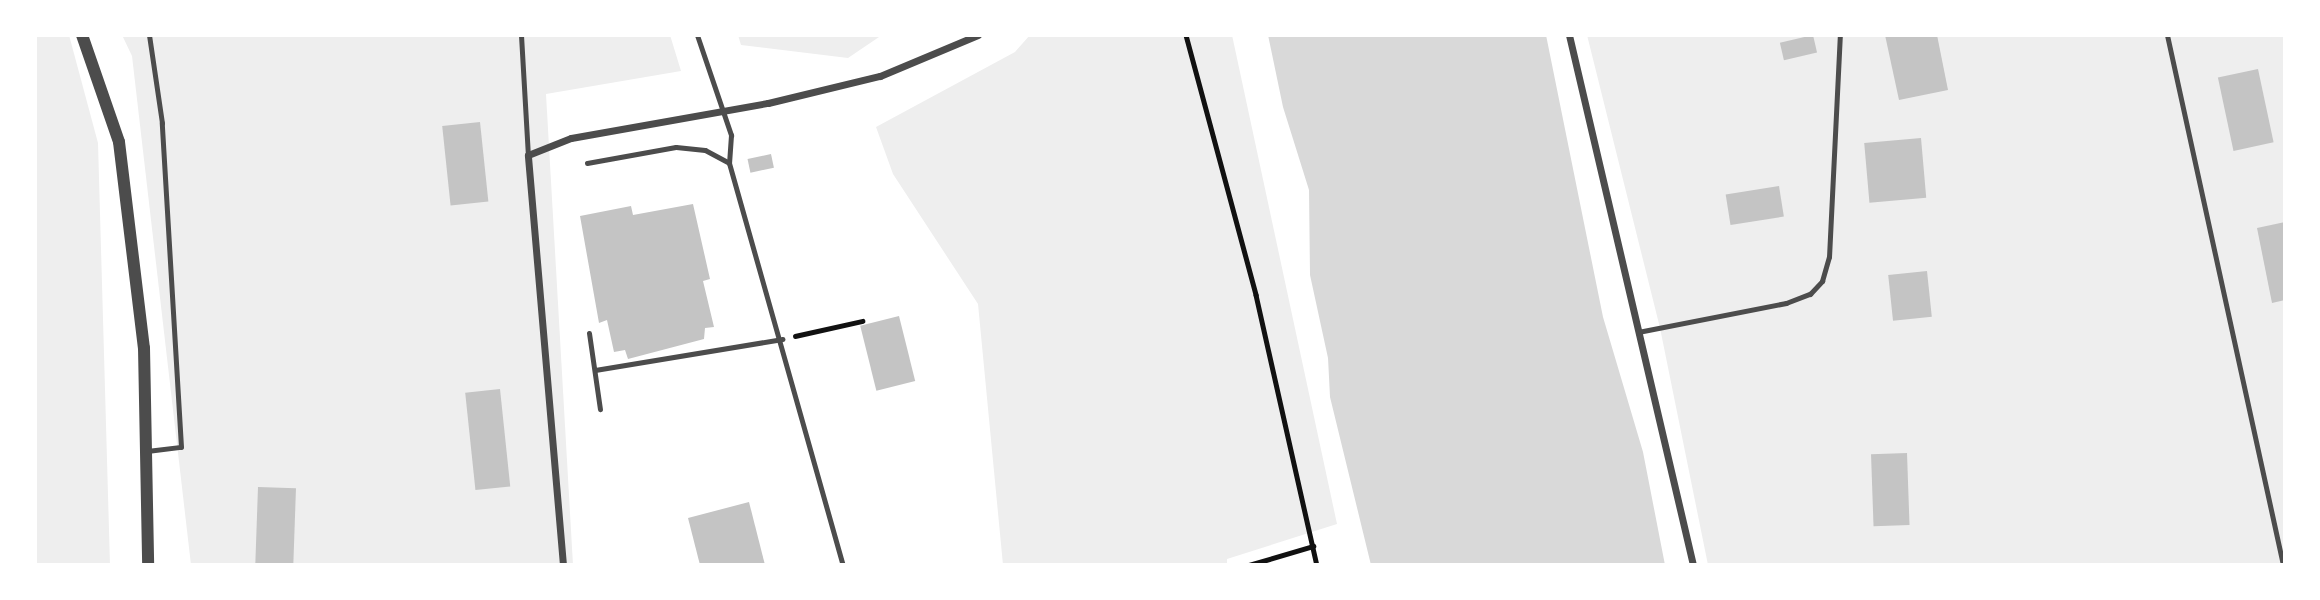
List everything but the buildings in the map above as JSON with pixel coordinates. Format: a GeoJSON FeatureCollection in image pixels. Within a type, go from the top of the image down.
{"type":"FeatureCollection","features":[{"type":"Feature","properties":{"kind":"street"},"geometry":{"type":"LineString","coordinates":[[82,35],[120,142],[144,348],[148,565]]}},
{"type":"Feature","properties":{"kind":"street"},"geometry":{"type":"LineString","coordinates":[[563,565],[528,155],[570,138],[880,76],[978,35]]}},
{"type":"Feature","properties":{"kind":"street"},"geometry":{"type":"LineString","coordinates":[[1569,35],[1693,565]]}},
{"type":"Feature","properties":{"kind":"lane"},"geometry":{"type":"LineString","coordinates":[[146,451],[181,447],[162,123],[149,35]]}},
{"type":"Feature","properties":{"kind":"lane"},"geometry":{"type":"LineString","coordinates":[[520,35],[528,155]]}},
{"type":"Feature","properties":{"kind":"lane"},"geometry":{"type":"LineString","coordinates":[[697,35],[720,110],[732,135],[729,163],[782,340],[843,565]]}},
{"type":"Feature","properties":{"kind":"lane"},"geometry":{"type":"LineString","coordinates":[[1638,332],[1786,303],[1810,294],[1822,281],[1829,257],[1840,35]]}},
{"type":"Feature","properties":{"kind":"lane"},"geometry":{"type":"LineString","coordinates":[[2167,35],[2283,565]]}},
{"type":"Feature","properties":{"kind":"lane"},"geometry":{"type":"LineString","coordinates":[[587,163],[676,147],[705,150],[729,163]]}},
{"type":"Feature","properties":{"kind":"lane"},"geometry":{"type":"LineString","coordinates":[[589,333],[600,409]]}},
{"type":"Feature","properties":{"kind":"lane"},"geometry":{"type":"LineString","coordinates":[[595,370],[782,340]]}},
{"type":"Feature","properties":{"kind":"path"},"geometry":{"type":"LineString","coordinates":[[1186,35],[1256,295],[1317,565]]}},
{"type":"Feature","properties":{"kind":"path"},"geometry":{"type":"LineString","coordinates":[[782,340],[862,321]]}},
{"type":"Feature","properties":{"kind":"path"},"geometry":{"type":"LineString","coordinates":[[1249,565],[1313,547]]}},
{"type":"Feature","properties":{"kind":"shaded area"},"geometry":{"type":"Polygon","coordinates":[[[35,35],[69,35],[98,143],[110,565],[35,565],[35,35]]]}},
{"type":"Feature","properties":{"kind":"shaded area"},"geometry":{"type":"Polygon","coordinates":[[[122,35],[670,35],[681,71],[546,94],[573,565],[191,565],[132,56],[122,35]]]}},
{"type":"Feature","properties":{"kind":"shaded area"},"geometry":{"type":"Polygon","coordinates":[[[738,35],[882,35],[848,58],[741,45],[738,35]]]}},
{"type":"Feature","properties":{"kind":"shaded area"},"geometry":{"type":"Polygon","coordinates":[[[1030,35],[1232,35],[1337,524],[1227,559],[1227,565],[1003,565],[978,304],[893,174],[876,127],[1015,52],[1030,35]]]}},
{"type":"Feature","properties":{"kind":"shaded area"},"geometry":{"type":"Polygon","coordinates":[[[1268,35],[1546,35],[1603,317],[1643,452],[1665,565],[1371,565],[1330,397],[1328,358],[1310,275],[1309,190],[1283,107],[1268,35]]]}},
{"type":"Feature","properties":{"kind":"shaded area"},"geometry":{"type":"Polygon","coordinates":[[[1587,35],[2285,35],[2285,565],[1708,565],[1660,328],[1587,35]]]}}]}
